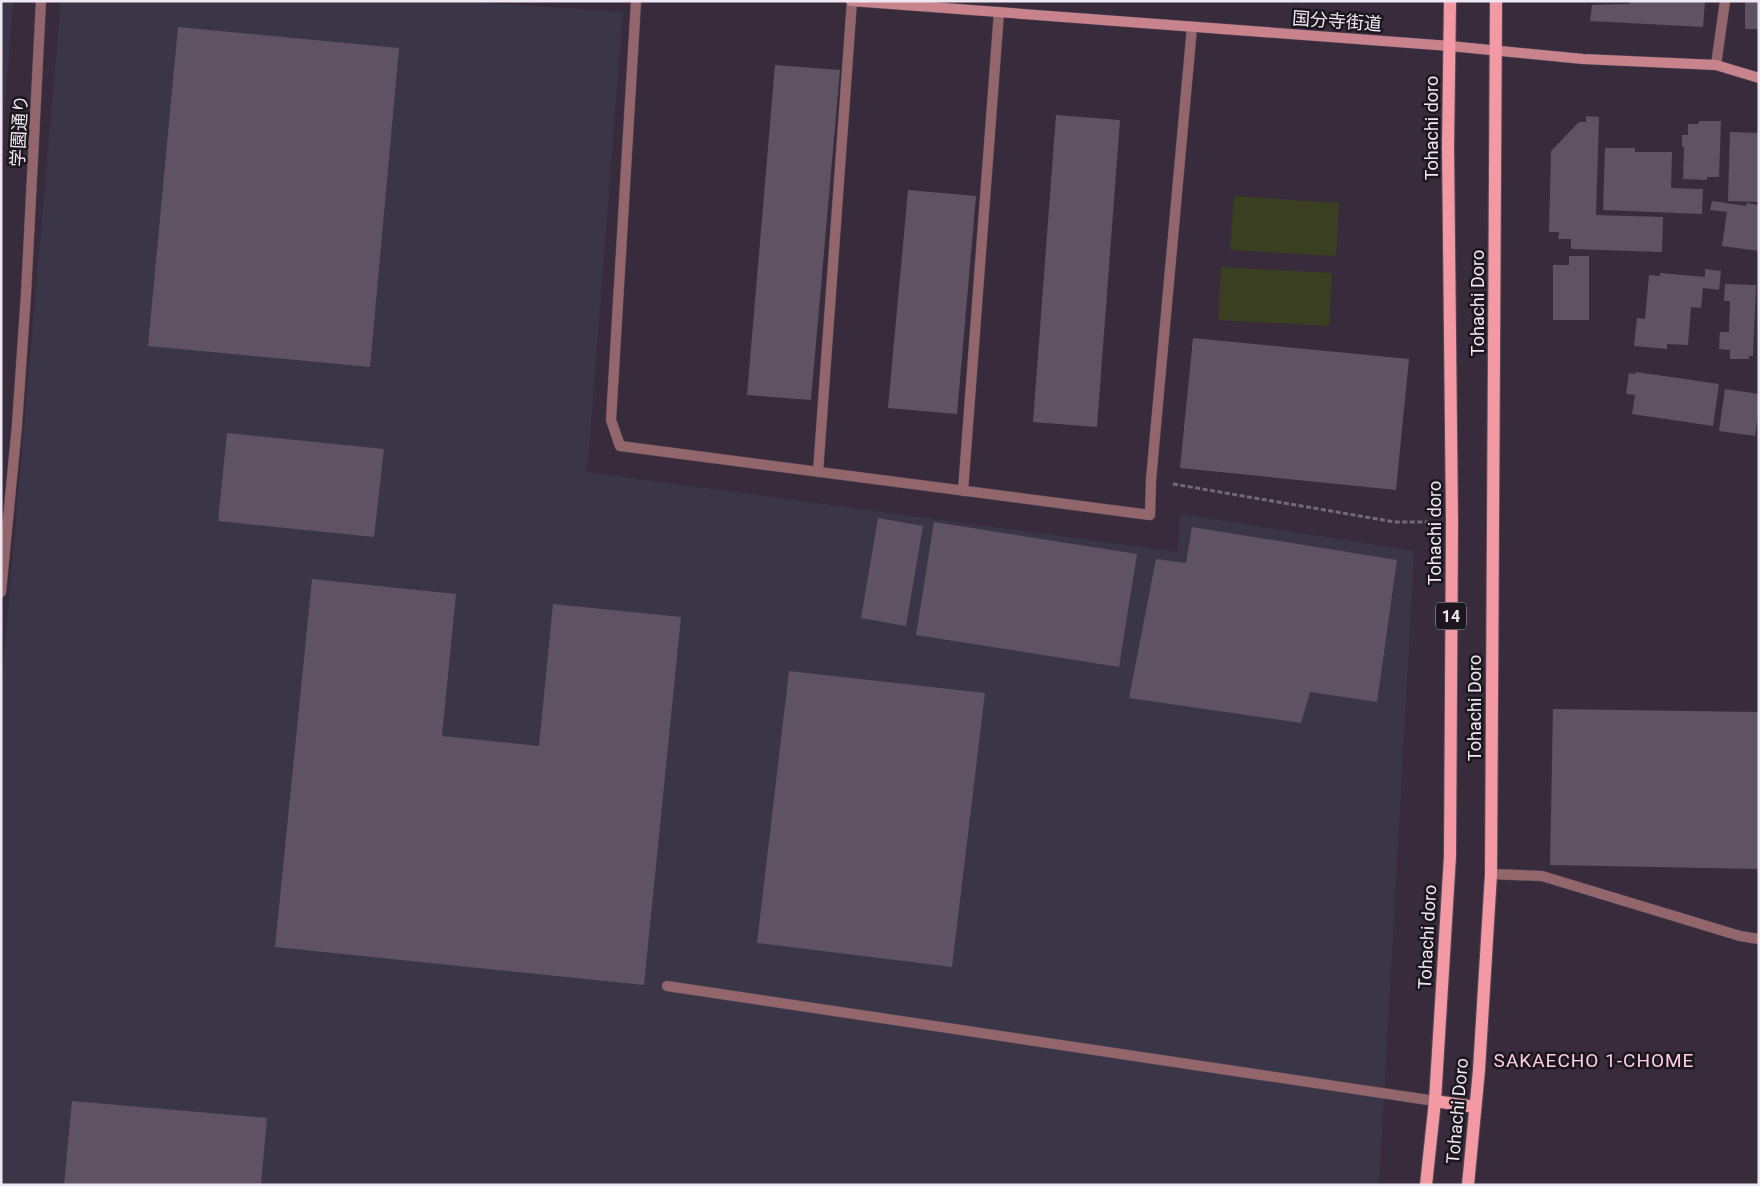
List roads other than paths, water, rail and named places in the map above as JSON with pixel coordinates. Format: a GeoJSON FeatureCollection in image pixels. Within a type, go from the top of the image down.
{"type":"FeatureCollection","features":[{"type":"Feature","properties":{"kind":"main road","name":"国分寺街道"},"geometry":{"type":"LineString","coordinates":[[852,1],[1450,46],[1583,59],[1716,65],[1759,78]]}},
{"type":"Feature","properties":{"kind":"main road","name":"Tohachi doro"},"geometry":{"type":"LineString","coordinates":[[1426,1185],[1434,1101],[1450,856],[1452,522],[1448,147],[1450,1]]}},
{"type":"Feature","properties":{"kind":"main road"},"geometry":{"type":"LineString","coordinates":[[1496,1],[1496,50]]}},
{"type":"Feature","properties":{"kind":"main road","name":"Tohachi Doro"},"geometry":{"type":"LineString","coordinates":[[1468,1185],[1476,1106],[1490,874],[1496,50]]}},
{"type":"Feature","properties":{"kind":"main road"},"geometry":{"type":"LineString","coordinates":[[1434,1101],[1476,1106]]}},
{"type":"Feature","properties":{"kind":"street","name":"学園通り"},"geometry":{"type":"LineString","coordinates":[[1,592],[17,425],[26,303],[41,1]]}},
{"type":"Feature","properties":{"kind":"street"},"geometry":{"type":"LineString","coordinates":[[636,1],[611,420],[620,446],[1150,516],[1151,480],[1192,27]]}},
{"type":"Feature","properties":{"kind":"street"},"geometry":{"type":"LineString","coordinates":[[818,472],[852,1]]}},
{"type":"Feature","properties":{"kind":"street"},"geometry":{"type":"LineString","coordinates":[[1716,65],[1725,1]]}},
{"type":"Feature","properties":{"kind":"street"},"geometry":{"type":"LineString","coordinates":[[963,491],[999,12]]}},
{"type":"Feature","properties":{"kind":"street"},"geometry":{"type":"LineString","coordinates":[[1490,874],[1542,876],[1740,936],[1759,939]]}},
{"type":"Feature","properties":{"kind":"street"},"geometry":{"type":"LineString","coordinates":[[667,986],[1434,1101]]}},
{"type":"Feature","properties":{"kind":"district","name":"SAKAECHO 1-CHOME"},"geometry":{"type":"Point","coordinates":[1594,1060]}}]}
